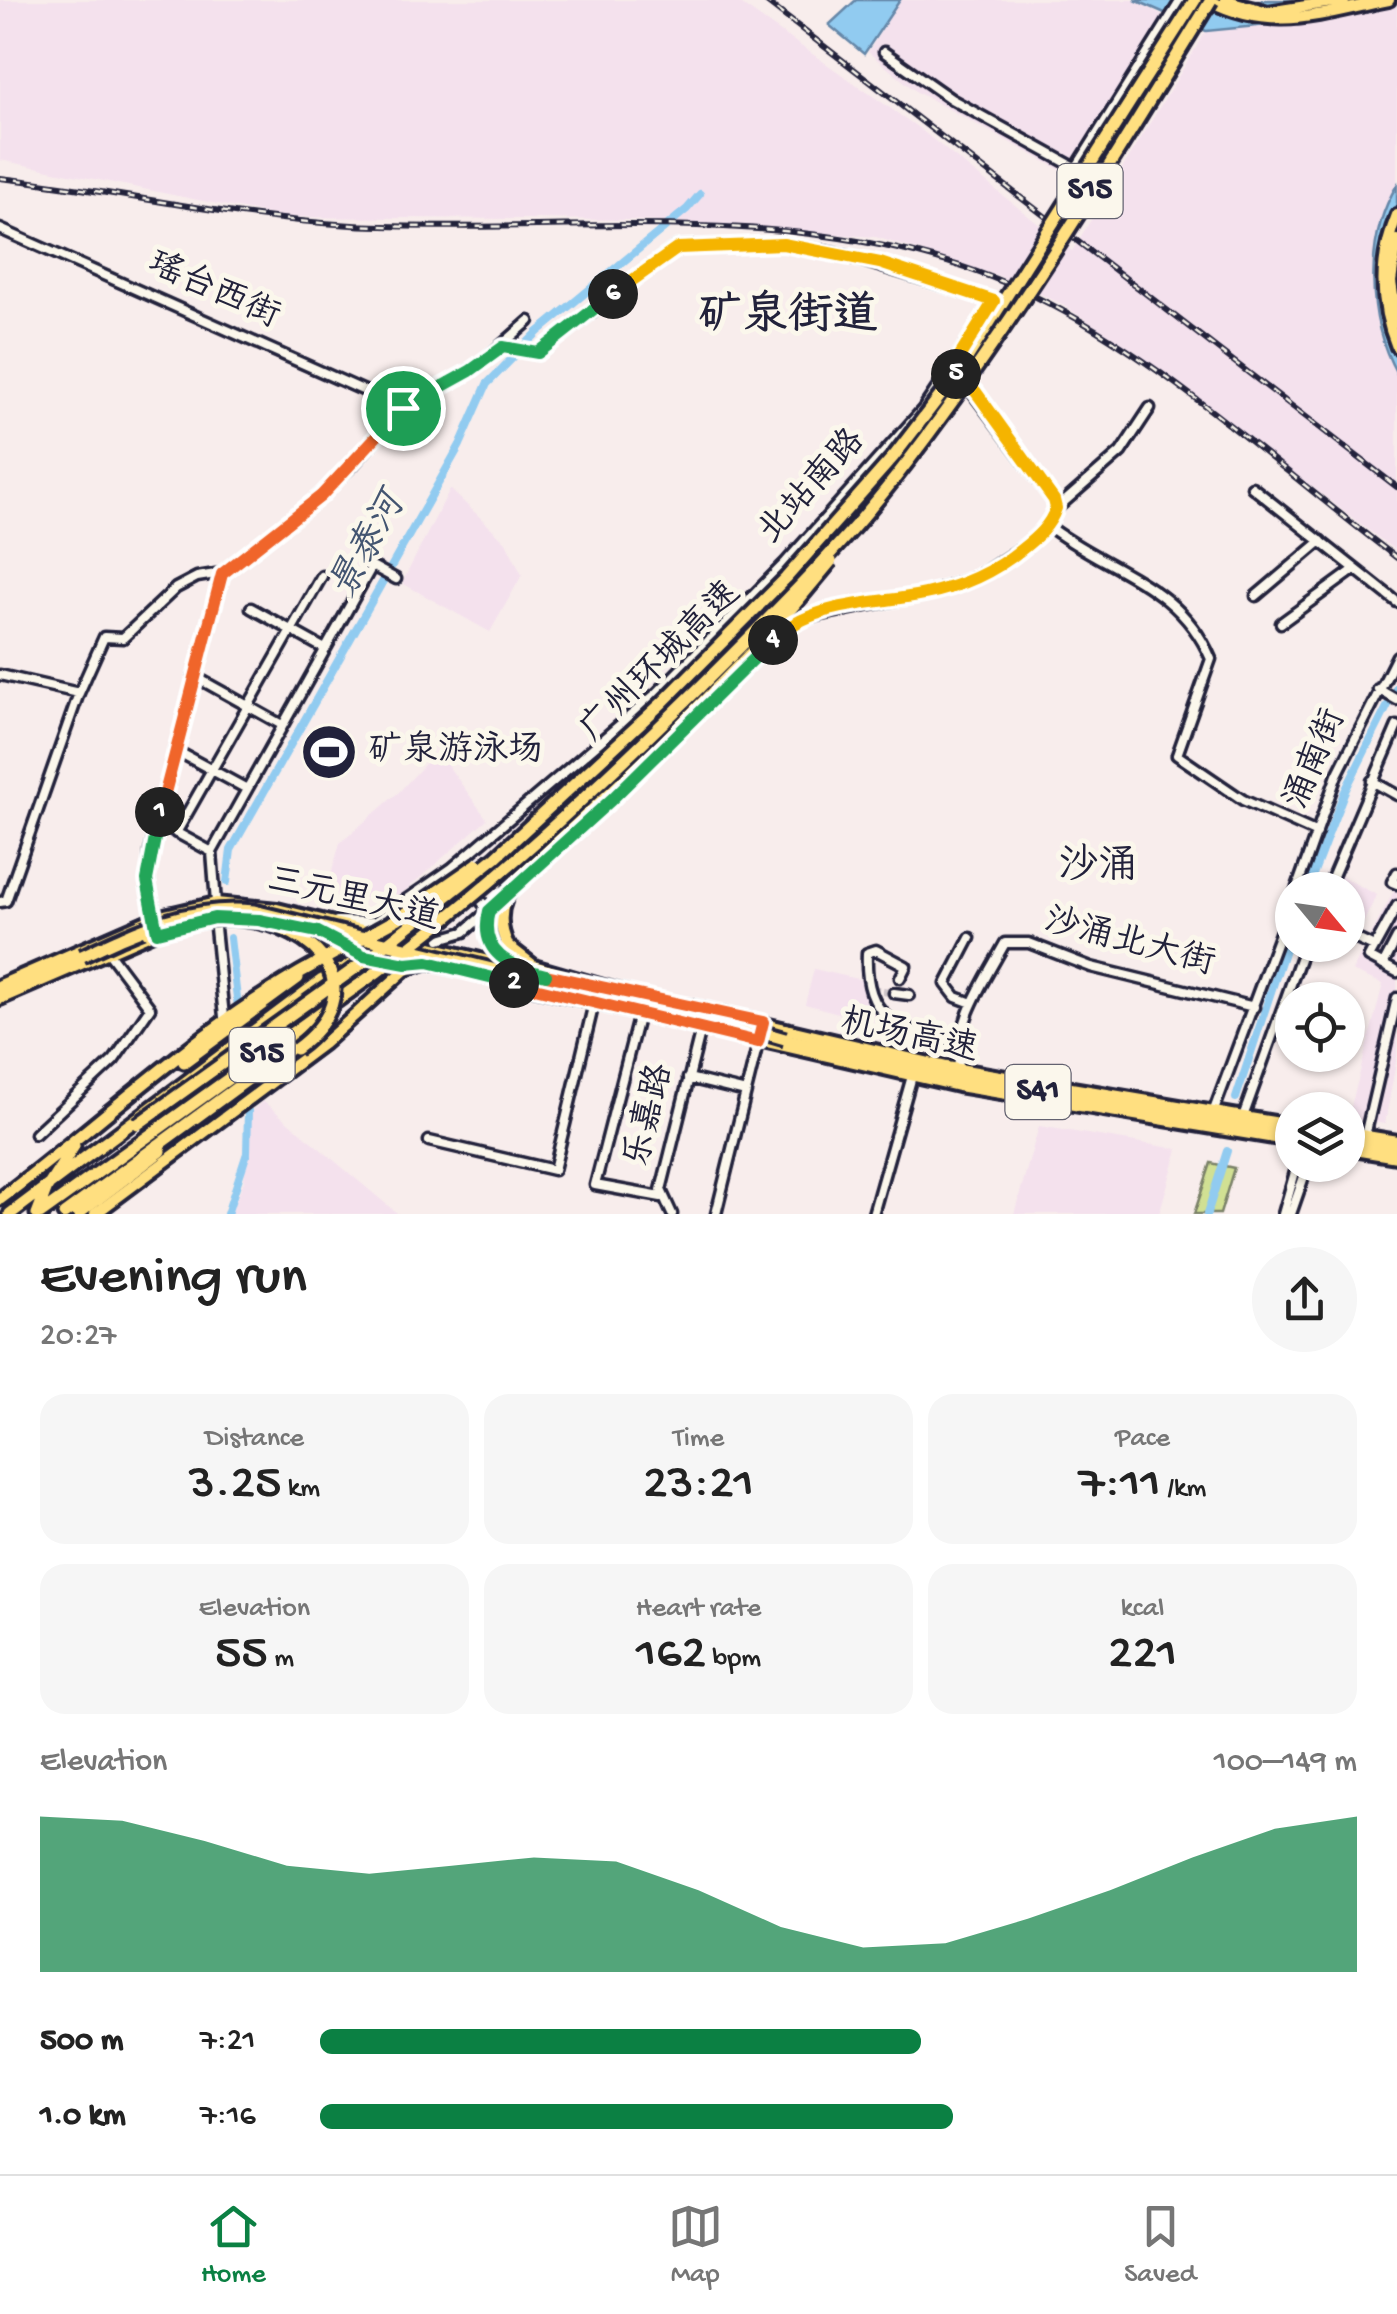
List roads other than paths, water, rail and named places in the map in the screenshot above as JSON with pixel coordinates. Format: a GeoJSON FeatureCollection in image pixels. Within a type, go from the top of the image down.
{"type":"FeatureCollection","features":[{"type":"Feature","properties":{"kind":"highway","name":"广州环城高速"},"geometry":{"type":"LineString","coordinates":[[10,1214],[364,962],[556,804],[786,578],[934,406],[1195,0]]}},
{"type":"Feature","properties":{"kind":"highway","name":"广州环城高速"},"geometry":{"type":"LineString","coordinates":[[38,1214],[377,972],[497,879],[598,788],[735,652],[891,483],[968,381],[1210,0]]}},
{"type":"Feature","properties":{"kind":"highway"},"geometry":{"type":"LineString","coordinates":[[785,1038],[529,964],[505,941],[502,906],[517,880],[637,769],[775,628],[891,483]]}},
{"type":"Feature","properties":{"kind":"highway"},"geometry":{"type":"LineString","coordinates":[[0,1199],[110,1109],[244,1008],[412,910],[556,804]]}},
{"type":"Feature","properties":{"kind":"highway"},"geometry":{"type":"LineString","coordinates":[[0,992],[176,916],[246,910],[578,990]]}},
{"type":"Feature","properties":{"kind":"highway"},"geometry":{"type":"LineString","coordinates":[[78,1214],[311,1038],[327,1018],[334,986],[327,962],[308,942],[284,928],[244,919],[187,922],[82,956]]}},
{"type":"Feature","properties":{"kind":"highway"},"geometry":{"type":"LineString","coordinates":[[10,1214],[133,1118],[350,962],[404,956],[514,981],[578,990]]}},
{"type":"Feature","properties":{"kind":"highway"},"geometry":{"type":"LineString","coordinates":[[38,1214],[64,1160],[93,1129],[317,962]]}},
{"type":"Feature","properties":{"kind":"highway"},"geometry":{"type":"LineString","coordinates":[[64,1214],[291,1048],[377,972]]}},
{"type":"Feature","properties":{"kind":"highway","name":"机场高速"},"geometry":{"type":"LineString","coordinates":[[578,990],[960,1078],[1275,1135]]}},
{"type":"Feature","properties":{"kind":"highway"},"geometry":{"type":"LineString","coordinates":[[1365,1146],[1397,1149]]}},
{"type":"Feature","properties":{"kind":"main road"},"geometry":{"type":"LineString","coordinates":[[1210,0],[1248,17],[1281,20],[1389,0]]}},
{"type":"Feature","properties":{"kind":"main road"},"geometry":{"type":"LineString","coordinates":[[1225,0],[1260,12],[1345,0]]}},
{"type":"Feature","properties":{"kind":"main road"},"geometry":{"type":"LineString","coordinates":[[1397,215],[1387,244],[1382,289],[1397,347]]}},
{"type":"Feature","properties":{"kind":"main road"},"geometry":{"type":"LineString","coordinates":[[1397,240],[1391,282],[1397,322]]}},
{"type":"Feature","properties":{"kind":"main road","name":"三元里大道"},"geometry":{"type":"LineString","coordinates":[[0,992],[156,916],[216,904],[258,906],[763,1022],[785,1038],[912,1076],[1275,1136]]}},
{"type":"Feature","properties":{"kind":"main road","name":"三元里大道"},"geometry":{"type":"LineString","coordinates":[[0,992],[38,987],[157,932],[214,918],[259,920],[758,1042],[785,1038],[1275,1122]]}},
{"type":"Feature","properties":{"kind":"main road"},"geometry":{"type":"LineString","coordinates":[[95,1214],[323,1044],[406,970],[428,962]]}},
{"type":"Feature","properties":{"kind":"main road"},"geometry":{"type":"LineString","coordinates":[[1365,1136],[1397,1141]]}},
{"type":"Feature","properties":{"kind":"main road"},"geometry":{"type":"LineString","coordinates":[[1365,1149],[1397,1157]]}},
{"type":"Feature","properties":{"kind":"street"},"geometry":{"type":"LineString","coordinates":[[884,52],[952,99],[1076,168],[1181,0]]}},
{"type":"Feature","properties":{"kind":"street"},"geometry":{"type":"LineString","coordinates":[[1238,0],[1260,12]]}},
{"type":"Feature","properties":{"kind":"street","name":"瑶台西街"},"geometry":{"type":"LineString","coordinates":[[0,229],[403,408]]}},
{"type":"Feature","properties":{"kind":"street","name":"北站南路"},"geometry":{"type":"LineString","coordinates":[[374,922],[453,867],[657,694],[808,538],[923,409],[994,301],[833,252],[783,244],[678,248],[664,254],[538,353],[503,347]]}},
{"type":"Feature","properties":{"kind":"street"},"geometry":{"type":"LineString","coordinates":[[0,902],[6,901],[80,693],[104,637],[123,638],[176,588],[197,578],[222,574],[321,496],[403,408],[470,371],[530,322]]}},
{"type":"Feature","properties":{"kind":"street"},"geometry":{"type":"LineString","coordinates":[[951,370],[976,392],[1056,508]]}},
{"type":"Feature","properties":{"kind":"street"},"geometry":{"type":"LineString","coordinates":[[440,940],[456,936],[489,911],[611,800],[788,626],[810,615],[961,584],[1006,560],[1048,526],[1056,508],[1121,452],[1150,408]]}},
{"type":"Feature","properties":{"kind":"street"},"geometry":{"type":"LineString","coordinates":[[1252,487],[1397,602]]}},
{"type":"Feature","properties":{"kind":"street"},"geometry":{"type":"LineString","coordinates":[[1048,526],[1082,553],[1164,595],[1197,626],[1211,659],[1177,755],[1243,800],[1316,834]]}},
{"type":"Feature","properties":{"kind":"street"},"geometry":{"type":"LineString","coordinates":[[1256,596],[1321,540]]}},
{"type":"Feature","properties":{"kind":"street"},"geometry":{"type":"LineString","coordinates":[[216,904],[212,852],[282,726],[372,566],[396,580]]}},
{"type":"Feature","properties":{"kind":"street"},"geometry":{"type":"LineString","coordinates":[[1281,623],[1356,568]]}},
{"type":"Feature","properties":{"kind":"street"},"geometry":{"type":"LineString","coordinates":[[157,932],[147,880],[157,822],[222,574]]}},
{"type":"Feature","properties":{"kind":"street"},"geometry":{"type":"LineString","coordinates":[[176,832],[322,576]]}},
{"type":"Feature","properties":{"kind":"street"},"geometry":{"type":"LineString","coordinates":[[251,608],[325,649]]}},
{"type":"Feature","properties":{"kind":"street","name":"涌南街"},"geometry":{"type":"LineString","coordinates":[[1302,872],[1337,775],[1397,656]]}},
{"type":"Feature","properties":{"kind":"street"},"geometry":{"type":"LineString","coordinates":[[0,675],[80,693]]}},
{"type":"Feature","properties":{"kind":"street"},"geometry":{"type":"LineString","coordinates":[[194,676],[282,726]]}},
{"type":"Feature","properties":{"kind":"street"},"geometry":{"type":"LineString","coordinates":[[1378,689],[1397,700]]}},
{"type":"Feature","properties":{"kind":"street"},"geometry":{"type":"LineString","coordinates":[[1334,872],[1397,726]]}},
{"type":"Feature","properties":{"kind":"street"},"geometry":{"type":"LineString","coordinates":[[176,750],[247,790]]}},
{"type":"Feature","properties":{"kind":"street"},"geometry":{"type":"LineString","coordinates":[[1372,781],[1397,795]]}},
{"type":"Feature","properties":{"kind":"street"},"geometry":{"type":"LineString","coordinates":[[157,822],[212,852]]}},
{"type":"Feature","properties":{"kind":"street"},"geometry":{"type":"LineString","coordinates":[[453,867],[489,911],[489,944],[517,968]]}},
{"type":"Feature","properties":{"kind":"street"},"geometry":{"type":"LineString","coordinates":[[1397,873],[1392,882],[1397,884]]}},
{"type":"Feature","properties":{"kind":"street"},"geometry":{"type":"LineString","coordinates":[[1397,906],[1368,957],[1397,972]]}},
{"type":"Feature","properties":{"kind":"street"},"geometry":{"type":"LineString","coordinates":[[214,918],[224,1017]]}},
{"type":"Feature","properties":{"kind":"street"},"geometry":{"type":"LineString","coordinates":[[327,921],[374,922],[440,940],[470,956]]}},
{"type":"Feature","properties":{"kind":"street"},"geometry":{"type":"LineString","coordinates":[[970,938],[946,984],[956,997],[972,1003]]}},
{"type":"Feature","properties":{"kind":"street"},"geometry":{"type":"LineString","coordinates":[[1383,964],[1397,938]]}},
{"type":"Feature","properties":{"kind":"street","name":"沙涌北大街"},"geometry":{"type":"LineString","coordinates":[[959,1069],[959,1043],[972,1003],[1005,944],[1029,943],[1091,967],[1254,1007]]}},
{"type":"Feature","properties":{"kind":"street"},"geometry":{"type":"LineString","coordinates":[[1365,944],[1374,948]]}},
{"type":"Feature","properties":{"kind":"street"},"geometry":{"type":"LineString","coordinates":[[1214,1112],[1275,948]]}},
{"type":"Feature","properties":{"kind":"street"},"geometry":{"type":"LineString","coordinates":[[900,978],[906,966],[876,950],[867,953],[871,989],[883,1017],[901,1029],[959,1043]]}},
{"type":"Feature","properties":{"kind":"street"},"geometry":{"type":"LineString","coordinates":[[35,1134],[114,1060],[150,1008],[108,952]]}},
{"type":"Feature","properties":{"kind":"street"},"geometry":{"type":"LineString","coordinates":[[1244,1117],[1299,962]]}},
{"type":"Feature","properties":{"kind":"street"},"geometry":{"type":"LineString","coordinates":[[894,993],[909,995]]}},
{"type":"Feature","properties":{"kind":"street"},"geometry":{"type":"LineString","coordinates":[[1365,1136],[1397,998]]}},
{"type":"Feature","properties":{"kind":"street"},"geometry":{"type":"LineString","coordinates":[[429,1141],[554,1170],[594,1004]]}},
{"type":"Feature","properties":{"kind":"street"},"geometry":{"type":"LineString","coordinates":[[639,1014],[595,1185],[661,1198]]}},
{"type":"Feature","properties":{"kind":"street"},"geometry":{"type":"LineString","coordinates":[[716,1214],[763,1022]]}},
{"type":"Feature","properties":{"kind":"street","name":"乐嘉路"},"geometry":{"type":"LineString","coordinates":[[672,1214],[661,1198],[700,1029]]}},
{"type":"Feature","properties":{"kind":"street"},"geometry":{"type":"LineString","coordinates":[[873,1214],[912,1076]]}},
{"type":"Feature","properties":{"kind":"street"},"geometry":{"type":"LineString","coordinates":[[688,1078],[746,1092]]}},
{"type":"Feature","properties":{"kind":"street"},"geometry":{"type":"LineString","coordinates":[[1283,1214],[1292,1182]]}},
{"type":"Feature","properties":{"kind":"street"},"geometry":{"type":"LineString","coordinates":[[1291,1214],[1302,1182]]}},
{"type":"Feature","properties":{"kind":"water"},"geometry":{"type":"Polygon","coordinates":[[[856,0],[900,0],[864,54],[829,25],[856,0]]]}},
{"type":"Feature","properties":{"kind":"water"},"geometry":{"type":"Polygon","coordinates":[[[1135,0],[1321,0],[1287,6],[1289,23],[1206,31],[1135,0]]]}},
{"type":"Feature","properties":{"kind":"water"},"geometry":{"type":"Polygon","coordinates":[[[1397,185],[1397,374],[1380,329],[1373,280],[1379,230],[1397,185]]]}},
{"type":"Feature","properties":{"kind":"waterway","name":"景泰河"},"geometry":{"type":"LineString","coordinates":[[227,882],[231,850],[460,445],[487,384],[538,332],[700,194]]}},
{"type":"Feature","properties":{"kind":"waterway"},"geometry":{"type":"LineString","coordinates":[[1314,872],[1344,793],[1397,687]]}},
{"type":"Feature","properties":{"kind":"waterway","name":"景泰河"},"geometry":{"type":"LineString","coordinates":[[230,938],[238,1007]]}},
{"type":"Feature","properties":{"kind":"waterway"},"geometry":{"type":"LineString","coordinates":[[1236,1098],[1281,962]]}},
{"type":"Feature","properties":{"kind":"waterway","name":"景泰河"},"geometry":{"type":"LineString","coordinates":[[227,1214],[247,1153],[248,1111]]}},
{"type":"Feature","properties":{"kind":"waterway"},"geometry":{"type":"LineString","coordinates":[[1207,1214],[1227,1151]]}},
{"type":"Feature","properties":{"kind":"tunnel"},"geometry":{"type":"LineString","coordinates":[[871,989],[894,993]]}},
{"type":"Feature","properties":{"kind":"railway"},"geometry":{"type":"LineString","coordinates":[[764,0],[1397,487]]}},
{"type":"Feature","properties":{"kind":"railway"},"geometry":{"type":"LineString","coordinates":[[0,178],[263,217],[352,225],[707,226],[796,232],[883,246],[968,269],[1050,304],[1141,360],[1397,558]]}},
{"type":"Feature","properties":{"kind":"place","name":"矿泉游泳场"},"geometry":{"type":"Point","coordinates":[329,752]}},
{"type":"Feature","properties":{"kind":"district","name":"矿泉街道"},"geometry":{"type":"Point","coordinates":[788,318]}},
{"type":"Feature","properties":{"kind":"district","name":"沙涌"},"geometry":{"type":"Point","coordinates":[1098,868]}}]}
